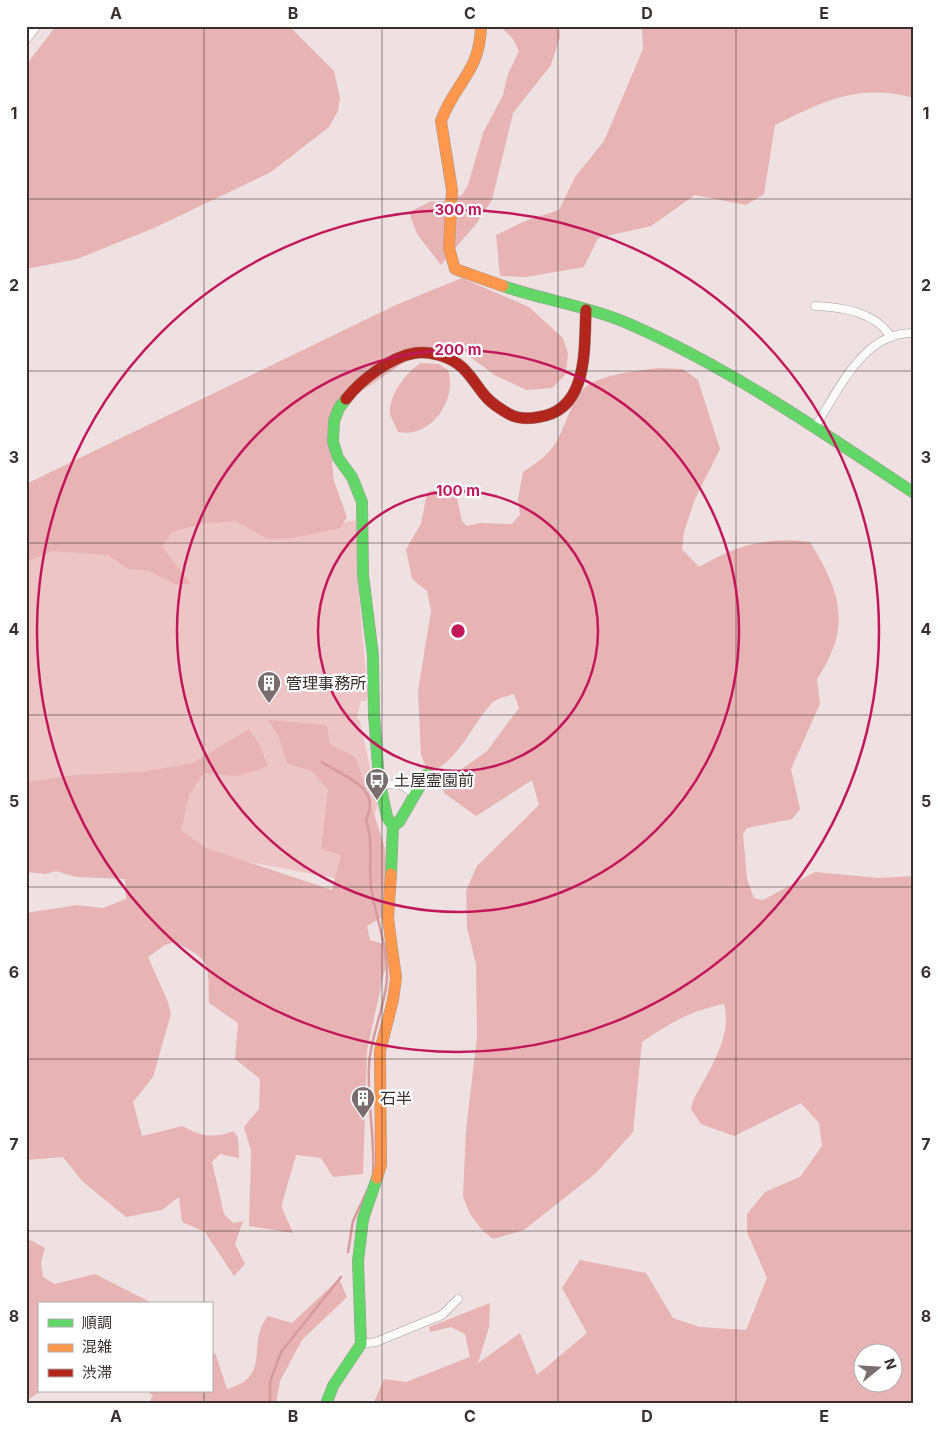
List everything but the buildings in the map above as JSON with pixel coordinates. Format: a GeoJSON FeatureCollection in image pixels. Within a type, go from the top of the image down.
{"type":"FeatureCollection","features":[{"type":"Feature","properties":{"kind":"street"},"geometry":{"type":"LineString","coordinates":[[26,40],[37,26]]}},
{"type":"Feature","properties":{"kind":"street"},"geometry":{"type":"LineString","coordinates":[[481,26],[480,49],[475,64],[443,111],[441,121],[453,191],[448,256],[455,269],[476,279],[625,322],[693,354],[815,427],[914,493]]}},
{"type":"Feature","properties":{"kind":"street"},"geometry":{"type":"LineString","coordinates":[[815,306],[868,315],[883,325],[891,337]]}},
{"type":"Feature","properties":{"kind":"street"},"geometry":{"type":"LineString","coordinates":[[326,1404],[333,1386],[361,1344],[358,1261],[363,1219],[379,1177],[381,1165],[380,1051],[393,1000],[396,978],[388,918],[394,850],[393,826],[387,817],[381,786],[374,715],[373,656],[363,575],[362,502],[358,487],[338,458],[333,442],[334,421],[339,408],[348,394],[378,370],[403,357],[426,353],[440,355],[458,364],[468,372],[488,398],[503,411],[528,418],[548,416],[564,406],[578,387],[583,368],[586,310]]}},
{"type":"Feature","properties":{"kind":"street"},"geometry":{"type":"LineString","coordinates":[[815,427],[859,359],[874,346],[891,337],[914,333]]}},
{"type":"Feature","properties":{"kind":"street"},"geometry":{"type":"LineString","coordinates":[[393,826],[399,822],[427,774]]}},
{"type":"Feature","properties":{"kind":"street"},"geometry":{"type":"LineString","coordinates":[[381,786],[398,784],[406,787],[415,796]]}},
{"type":"Feature","properties":{"kind":"street"},"geometry":{"type":"LineString","coordinates":[[361,1344],[376,1342],[442,1315],[458,1299]]}},
{"type":"Feature","properties":{"kind":"shaded area"},"geometry":{"type":"Polygon","coordinates":[[[56,26],[289,26],[334,71],[340,98],[338,111],[329,127],[271,172],[154,228],[77,259],[26,269],[26,65],[56,26]]]}},
{"type":"Feature","properties":{"kind":"shaded area"},"geometry":{"type":"Polygon","coordinates":[[[500,26],[559,26],[560,37],[551,65],[513,113],[492,200],[477,223],[441,265],[417,234],[409,212],[432,201],[440,202],[462,195],[468,185],[483,133],[503,95],[508,74],[519,51],[513,39],[500,26]]]}},
{"type":"Feature","properties":{"kind":"shaded area"},"geometry":{"type":"Polygon","coordinates":[[[642,26],[914,26],[914,98],[875,93],[842,97],[826,102],[775,125],[764,194],[746,205],[695,195],[651,226],[598,238],[584,267],[526,277],[500,276],[496,235],[525,221],[559,210],[575,177],[604,141],[643,49],[642,26]]]}},
{"type":"Feature","properties":{"kind":"shaded area"},"geometry":{"type":"Polygon","coordinates":[[[462,278],[529,307],[563,338],[568,353],[566,374],[552,388],[527,390],[496,376],[462,351],[418,353],[339,406],[330,446],[334,481],[347,517],[340,528],[293,538],[268,539],[235,521],[200,524],[172,532],[162,547],[191,584],[175,584],[149,571],[128,569],[108,555],[52,551],[26,562],[26,484],[398,304],[462,278]]]}},
{"type":"Feature","properties":{"kind":"shaded area"},"geometry":{"type":"Polygon","coordinates":[[[421,363],[439,364],[448,370],[450,381],[449,393],[439,414],[431,423],[410,433],[398,432],[390,413],[392,399],[404,378],[421,363]]]}},
{"type":"Feature","properties":{"kind":"shaded area"},"geometry":{"type":"Polygon","coordinates":[[[658,368],[683,369],[698,380],[720,449],[695,499],[684,532],[682,549],[699,567],[726,553],[752,544],[780,540],[810,542],[821,560],[835,594],[838,626],[835,643],[817,679],[820,704],[791,769],[800,809],[792,819],[747,828],[743,834],[747,879],[754,898],[763,900],[815,872],[878,878],[914,876],[914,1404],[373,1404],[384,1379],[406,1382],[470,1357],[465,1334],[451,1327],[430,1332],[429,1327],[490,1303],[489,1327],[478,1363],[520,1333],[537,1375],[587,1333],[562,1288],[580,1260],[646,1273],[673,1318],[700,1327],[746,1330],[767,1278],[747,1232],[747,1214],[765,1192],[800,1177],[822,1146],[819,1123],[801,1103],[734,1136],[701,1124],[691,1109],[693,1101],[718,1054],[722,1042],[726,1017],[724,1004],[681,1018],[642,1042],[633,1132],[596,1173],[524,1230],[493,1239],[482,1230],[470,1214],[463,1197],[466,1130],[477,1037],[476,965],[467,927],[466,891],[477,866],[539,805],[532,780],[476,816],[444,793],[441,784],[487,751],[519,708],[514,694],[493,702],[457,751],[440,767],[429,773],[421,755],[418,691],[431,611],[427,591],[412,579],[406,549],[421,524],[427,493],[444,486],[455,488],[462,521],[467,526],[480,523],[512,524],[520,515],[518,499],[523,472],[545,456],[555,444],[580,393],[593,382],[608,376],[658,368]]]}},
{"type":"Feature","properties":{"kind":"shaded area"},"geometry":{"type":"Polygon","coordinates":[[[231,516],[277,537],[356,520],[358,584],[368,696],[366,701],[361,701],[357,717],[360,721],[378,804],[374,817],[382,887],[26,820],[26,556],[68,539],[231,516]]]}},
{"type":"Feature","properties":{"kind":"shaded area"},"geometry":{"type":"Polygon","coordinates":[[[268,720],[327,725],[330,744],[356,758],[385,848],[390,913],[367,926],[370,940],[390,946],[367,1050],[363,1174],[333,1177],[321,1158],[296,1155],[282,1208],[293,1233],[249,1226],[251,1151],[244,1127],[259,1109],[260,1079],[235,1059],[238,1023],[209,1003],[208,971],[202,959],[174,942],[165,945],[148,957],[168,1002],[171,1014],[153,1077],[133,1102],[142,1136],[183,1126],[201,1134],[214,1136],[233,1131],[238,1137],[239,1158],[220,1154],[212,1162],[224,1214],[233,1223],[243,1221],[235,1244],[245,1264],[234,1276],[205,1232],[182,1222],[179,1197],[162,1210],[126,1217],[82,1181],[63,1157],[26,1160],[26,913],[77,905],[103,908],[126,899],[125,879],[76,877],[56,871],[46,874],[26,872],[26,780],[35,781],[75,775],[142,772],[193,763],[249,729],[259,744],[268,766],[238,776],[204,773],[189,795],[181,830],[206,848],[332,890],[341,855],[321,849],[328,790],[312,771],[287,763],[278,735],[268,720]]]}},
{"type":"Feature","properties":{"kind":"shaded area"},"geometry":{"type":"Polygon","coordinates":[[[26,1238],[45,1248],[41,1263],[43,1277],[55,1284],[95,1274],[150,1302],[38,1302],[40,1392],[26,1401],[26,1238]]]}},
{"type":"Feature","properties":{"kind":"shaded area"},"geometry":{"type":"Polygon","coordinates":[[[339,1279],[347,1297],[302,1340],[280,1381],[276,1404],[148,1404],[153,1396],[148,1392],[212,1392],[212,1351],[216,1355],[227,1389],[241,1383],[250,1376],[255,1367],[258,1337],[268,1316],[292,1323],[339,1279]]]}},
{"type":"Feature","properties":{"kind":"waterway"},"geometry":{"type":"LineString","coordinates":[[322,762],[358,784],[365,791],[369,799],[370,808],[366,819],[370,838],[370,878],[387,965],[386,988],[372,1044],[369,1066],[373,1172]]}},
{"type":"Feature","properties":{"kind":"waterway"},"geometry":{"type":"LineString","coordinates":[[348,1252],[353,1221],[367,1191]]}},
{"type":"Feature","properties":{"kind":"waterway"},"geometry":{"type":"LineString","coordinates":[[270,1404],[270,1382],[281,1352],[341,1277]]}},
{"type":"Feature","properties":{"kind":"traffic: fast"},"geometry":{"type":"LineString","coordinates":[[503,286],[612,317],[665,340],[774,402],[914,493]]}},
{"type":"Feature","properties":{"kind":"traffic: fast"},"geometry":{"type":"LineString","coordinates":[[346,399],[339,408],[334,421],[333,442],[338,458],[352,477],[362,502],[363,575],[373,656],[374,715],[379,779],[387,817],[393,826],[391,874]]}},
{"type":"Feature","properties":{"kind":"traffic: fast"},"geometry":{"type":"LineString","coordinates":[[393,826],[399,822],[427,774]]}},
{"type":"Feature","properties":{"kind":"traffic: fast"},"geometry":{"type":"LineString","coordinates":[[326,1404],[333,1386],[361,1344],[358,1261],[363,1219],[377,1178]]}},
{"type":"Feature","properties":{"kind":"traffic: slow"},"geometry":{"type":"LineString","coordinates":[[481,26],[480,42],[472,66],[453,96],[441,121],[452,190],[449,248],[455,269],[503,286]]}},
{"type":"Feature","properties":{"kind":"traffic: slow"},"geometry":{"type":"LineString","coordinates":[[377,1178],[381,1165],[380,1051],[393,1000],[396,978],[388,918],[391,874]]}},
{"type":"Feature","properties":{"kind":"traffic: jam"},"geometry":{"type":"LineString","coordinates":[[346,399],[360,384],[386,364],[405,355],[432,353],[443,356],[458,364],[467,372],[488,399],[512,416],[531,418],[555,412],[567,403],[575,390],[580,375],[585,342],[586,310]]}},
{"type":"Feature","properties":{"kind":"place","name":"管理事務所"},"geometry":{"type":"Point","coordinates":[269,704]}},
{"type":"Feature","properties":{"kind":"place","name":"土屋霊園前"},"geometry":{"type":"Point","coordinates":[377,801]}},
{"type":"Feature","properties":{"kind":"place","name":"石半"},"geometry":{"type":"Point","coordinates":[363,1119]}}]}
